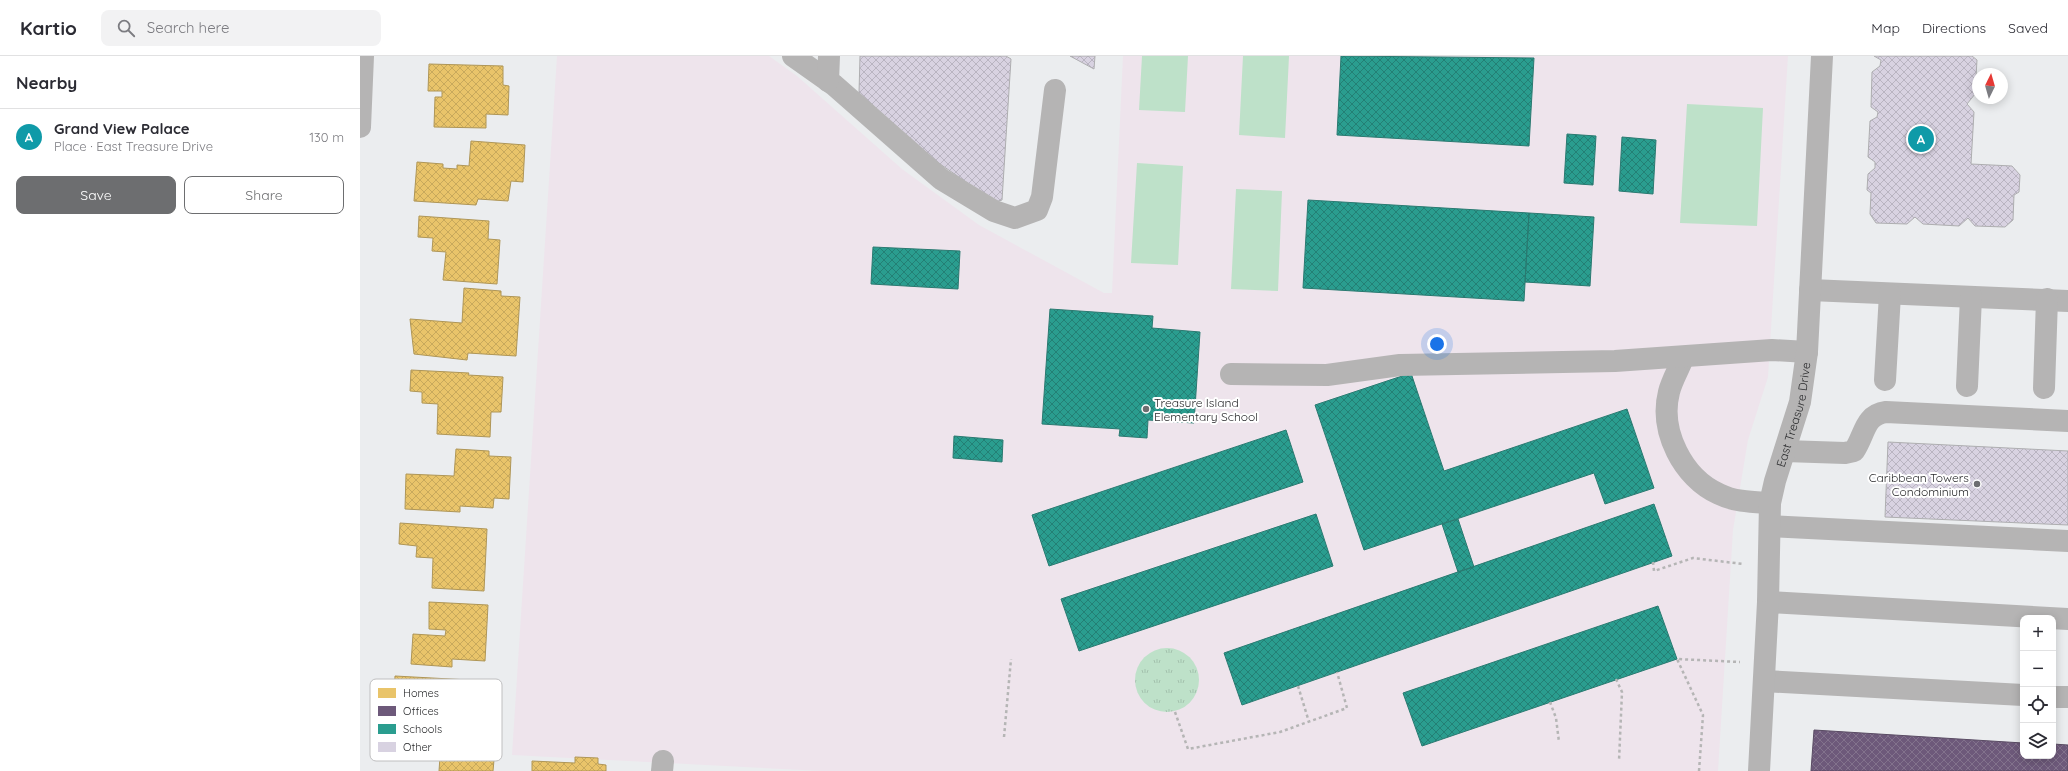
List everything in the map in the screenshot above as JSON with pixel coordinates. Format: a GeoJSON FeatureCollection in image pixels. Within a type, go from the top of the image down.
{"type":"FeatureCollection","features":[{"type":"Feature","properties":{"kind":"street"},"geometry":{"type":"LineString","coordinates":[[360,127],[363,56]]}},
{"type":"Feature","properties":{"kind":"street"},"geometry":{"type":"LineString","coordinates":[[793,56],[828,81],[941,179],[994,210],[1015,218],[1037,210],[1042,197],[1055,90]]}},
{"type":"Feature","properties":{"kind":"street"},"geometry":{"type":"LineString","coordinates":[[828,81],[830,56]]}},
{"type":"Feature","properties":{"kind":"street","name":"East Treasure Drive"},"geometry":{"type":"LineString","coordinates":[[1759,771],[1768,602],[1770,503],[1800,402],[1807,352],[1822,56]]}},
{"type":"Feature","properties":{"kind":"street"},"geometry":{"type":"LineString","coordinates":[[1810,290],[2058,300],[2044,388]]}},
{"type":"Feature","properties":{"kind":"street"},"geometry":{"type":"LineString","coordinates":[[1886,380],[1890,294]]}},
{"type":"Feature","properties":{"kind":"street"},"geometry":{"type":"LineString","coordinates":[[1967,386],[1971,296]]}},
{"type":"Feature","properties":{"kind":"street"},"geometry":{"type":"LineString","coordinates":[[1231,374],[1327,375],[1400,365],[1615,362],[1772,350],[1807,352]]}},
{"type":"Feature","properties":{"kind":"street"},"geometry":{"type":"LineString","coordinates":[[1683,358],[1669,392],[1667,417],[1678,457],[1702,484],[1719,494],[1738,501],[1770,503]]}},
{"type":"Feature","properties":{"kind":"street"},"geometry":{"type":"LineString","coordinates":[[1785,450],[1845,454],[1854,451],[1869,421],[1877,413],[1886,412],[2068,421]]}},
{"type":"Feature","properties":{"kind":"street"},"geometry":{"type":"LineString","coordinates":[[1770,526],[2068,541]]}},
{"type":"Feature","properties":{"kind":"street"},"geometry":{"type":"LineString","coordinates":[[1768,602],[2068,619]]}},
{"type":"Feature","properties":{"kind":"street"},"geometry":{"type":"LineString","coordinates":[[1765,672],[2020,695]]}},
{"type":"Feature","properties":{"kind":"street"},"geometry":{"type":"LineString","coordinates":[[2056,696],[2068,697]]}},
{"type":"Feature","properties":{"kind":"path"},"geometry":{"type":"LineString","coordinates":[[1653,562],[1654,571],[1693,558],[1768,566]]}},
{"type":"Feature","properties":{"kind":"path"},"geometry":{"type":"LineString","coordinates":[[1700,771],[1703,715],[1677,658],[1765,672]]}},
{"type":"Feature","properties":{"kind":"path"},"geometry":{"type":"LineString","coordinates":[[1004,737],[1011,659]]}},
{"type":"Feature","properties":{"kind":"path"},"geometry":{"type":"LineString","coordinates":[[1175,712],[1188,749],[1280,732],[1347,708],[1337,672]]}},
{"type":"Feature","properties":{"kind":"path"},"geometry":{"type":"LineString","coordinates":[[1616,679],[1622,692],[1619,761]]}},
{"type":"Feature","properties":{"kind":"path"},"geometry":{"type":"LineString","coordinates":[[1298,686],[1309,722]]}},
{"type":"Feature","properties":{"kind":"path"},"geometry":{"type":"LineString","coordinates":[[1550,702],[1556,718],[1559,742]]}},
{"type":"Feature","properties":{"kind":"shaded area","name":"Treasure Island Elementary School"},"geometry":{"type":"Polygon","coordinates":[[[557,56],[769,56],[797,76],[902,169],[979,225],[1104,293],[1112,293],[1123,56],[1788,56],[1768,377],[1748,440],[1733,530],[1718,771],[822,771],[512,755],[557,56]]]}},
{"type":"Feature","properties":{"kind":"green space"},"geometry":{"type":"Polygon","coordinates":[[[1142,56],[1188,56],[1185,112],[1139,110],[1142,56]]]}},
{"type":"Feature","properties":{"kind":"green space"},"geometry":{"type":"Polygon","coordinates":[[[1243,56],[1289,56],[1285,138],[1239,135],[1243,56]]]}},
{"type":"Feature","properties":{"kind":"green space"},"geometry":{"type":"Polygon","coordinates":[[[1687,104],[1763,108],[1757,226],[1680,223],[1687,104]]]}},
{"type":"Feature","properties":{"kind":"green space"},"geometry":{"type":"Polygon","coordinates":[[[1137,163],[1183,166],[1178,265],[1131,263],[1137,163]]]}},
{"type":"Feature","properties":{"kind":"green space"},"geometry":{"type":"Polygon","coordinates":[[[1236,189],[1282,191],[1278,291],[1231,289],[1236,189]]]}},
{"type":"Feature","properties":{"kind":"green space"},"geometry":{"type":"Polygon","coordinates":[[[1161,648],[1173,648],[1190,657],[1197,668],[1199,680],[1197,692],[1190,703],[1173,712],[1161,712],[1149,707],[1140,698],[1135,686],[1135,674],[1140,662],[1149,653],[1161,648]]]}},
{"type":"Feature","properties":{"kind":"building: Homes"},"geometry":{"type":"Polygon","coordinates":[[[429,64],[503,66],[503,85],[509,86],[508,115],[486,114],[486,128],[434,127],[435,97],[442,97],[442,91],[428,91],[429,64]]]}},
{"type":"Feature","properties":{"kind":"building: Homes"},"geometry":{"type":"Polygon","coordinates":[[[471,141],[525,145],[523,182],[511,181],[508,201],[478,199],[476,205],[414,201],[417,162],[443,164],[443,168],[457,169],[457,165],[469,166],[471,141]]]}},
{"type":"Feature","properties":{"kind":"building: Homes"},"geometry":{"type":"Polygon","coordinates":[[[419,216],[489,221],[488,239],[500,240],[497,284],[443,280],[446,252],[432,251],[433,238],[418,237],[419,216]]]}},
{"type":"Feature","properties":{"kind":"building: Homes"},"geometry":{"type":"Polygon","coordinates":[[[464,288],[501,291],[501,296],[520,297],[516,356],[468,353],[467,360],[414,354],[410,319],[462,323],[464,288]]]}},
{"type":"Feature","properties":{"kind":"building: Homes"},"geometry":{"type":"Polygon","coordinates":[[[411,370],[469,373],[468,375],[503,377],[501,412],[491,412],[490,437],[437,434],[438,404],[422,403],[422,392],[410,391],[411,370]]]}},
{"type":"Feature","properties":{"kind":"building: Homes"},"geometry":{"type":"Polygon","coordinates":[[[456,449],[489,451],[489,456],[511,457],[509,499],[494,498],[493,508],[460,506],[460,512],[405,509],[406,474],[454,476],[456,449]]]}},
{"type":"Feature","properties":{"kind":"building: Homes"},"geometry":{"type":"Polygon","coordinates":[[[400,523],[487,529],[484,591],[432,588],[433,558],[416,557],[417,546],[399,544],[400,523]]]}},
{"type":"Feature","properties":{"kind":"building: Homes"},"geometry":{"type":"Polygon","coordinates":[[[429,602],[488,605],[485,661],[452,659],[452,667],[411,664],[413,634],[445,636],[446,630],[429,629],[429,602]]]}},
{"type":"Feature","properties":{"kind":"building: Homes"},"geometry":{"type":"Polygon","coordinates":[[[395,676],[450,679],[395,679],[395,676]]]}},
{"type":"Feature","properties":{"kind":"building: Homes"},"geometry":{"type":"Polygon","coordinates":[[[575,757],[598,758],[598,764],[606,765],[606,771],[532,771],[532,761],[575,763],[575,757]]]}},
{"type":"Feature","properties":{"kind":"building: Homes"},"geometry":{"type":"Polygon","coordinates":[[[440,761],[494,761],[493,771],[439,771],[440,761]]]}},
{"type":"Feature","properties":{"kind":"building: Offices"},"geometry":{"type":"Polygon","coordinates":[[[1814,730],[2020,743],[2020,759],[2056,759],[2056,744],[2068,745],[2068,771],[1811,771],[1814,730]]]}},
{"type":"Feature","properties":{"kind":"building: Schools"},"geometry":{"type":"Polygon","coordinates":[[[1341,56],[1534,58],[1529,146],[1337,135],[1341,56]]]}},
{"type":"Feature","properties":{"kind":"building: Schools"},"geometry":{"type":"Polygon","coordinates":[[[1567,134],[1596,136],[1593,185],[1564,183],[1567,134]]]}},
{"type":"Feature","properties":{"kind":"building: Schools"},"geometry":{"type":"Polygon","coordinates":[[[1622,137],[1656,140],[1653,194],[1619,191],[1622,137]]]}},
{"type":"Feature","properties":{"kind":"building: Schools"},"geometry":{"type":"Polygon","coordinates":[[[1308,200],[1529,213],[1524,301],[1303,288],[1308,200]]]}},
{"type":"Feature","properties":{"kind":"building: Schools"},"geometry":{"type":"Polygon","coordinates":[[[1529,213],[1594,217],[1590,286],[1525,282],[1529,213]]]}},
{"type":"Feature","properties":{"kind":"building: Schools"},"geometry":{"type":"Polygon","coordinates":[[[873,247],[960,251],[958,289],[871,284],[873,247]]]}},
{"type":"Feature","properties":{"kind":"building: Schools"},"geometry":{"type":"Polygon","coordinates":[[[1050,309],[1153,316],[1152,328],[1200,332],[1194,423],[1148,420],[1147,438],[1119,436],[1120,429],[1042,424],[1050,309]]]}},
{"type":"Feature","properties":{"kind":"building: Schools"},"geometry":{"type":"Polygon","coordinates":[[[1411,373],[1444,471],[1627,409],[1654,488],[1605,504],[1594,473],[1364,550],[1315,405],[1411,373]]]}},
{"type":"Feature","properties":{"kind":"building: Schools"},"geometry":{"type":"Polygon","coordinates":[[[1286,430],[1303,482],[1049,566],[1032,515],[1286,430]]]}},
{"type":"Feature","properties":{"kind":"building: Schools"},"geometry":{"type":"Polygon","coordinates":[[[954,436],[1003,440],[1002,462],[953,458],[954,436]]]}},
{"type":"Feature","properties":{"kind":"building: Schools"},"geometry":{"type":"Polygon","coordinates":[[[1654,504],[1672,556],[1242,705],[1224,653],[1654,504]]]}},
{"type":"Feature","properties":{"kind":"building: Schools"},"geometry":{"type":"Polygon","coordinates":[[[1316,514],[1333,566],[1079,651],[1061,599],[1316,514]]]}},
{"type":"Feature","properties":{"kind":"building: Schools"},"geometry":{"type":"Polygon","coordinates":[[[1458,519],[1474,567],[1458,572],[1442,524],[1458,519]]]}},
{"type":"Feature","properties":{"kind":"building: Schools"},"geometry":{"type":"Polygon","coordinates":[[[1658,606],[1677,659],[1422,746],[1403,693],[1658,606]]]}},
{"type":"Feature","properties":{"kind":"building: Other"},"geometry":{"type":"Polygon","coordinates":[[[860,56],[1006,56],[1011,59],[1002,200],[995,202],[927,155],[859,93],[860,56]]]}},
{"type":"Feature","properties":{"kind":"building: Other"},"geometry":{"type":"Polygon","coordinates":[[[1070,56],[1095,56],[1094,69],[1070,56]]]}},
{"type":"Feature","properties":{"kind":"building: Other"},"geometry":{"type":"Polygon","coordinates":[[[1874,56],[1972,56],[1977,60],[1977,68],[1972,68],[1972,98],[1967,104],[1974,112],[1971,164],[2012,166],[2020,175],[2019,192],[2014,195],[2013,220],[2005,227],[1975,226],[1968,218],[1959,226],[1923,224],[1915,217],[1907,224],[1876,223],[1870,214],[1871,193],[1867,190],[1868,174],[1875,168],[1875,162],[1868,157],[1870,121],[1877,117],[1878,112],[1871,107],[1872,72],[1880,66],[1881,60],[1874,56]]]}},
{"type":"Feature","properties":{"kind":"building: Other","name":"Caribbean Towers Condominium"},"geometry":{"type":"Polygon","coordinates":[[[1888,442],[2068,451],[2068,525],[1885,517],[1888,442]]]}},
{"type":"Feature","properties":{"kind":"place","name":"Grand View Palace"},"geometry":{"type":"Point","coordinates":[1921,139]}},
{"type":"Feature","properties":{"kind":"place","name":"Treasure Island Elementary School"},"geometry":{"type":"Point","coordinates":[1146,409]}},
{"type":"Feature","properties":{"kind":"place","name":"Caribbean Towers Condominium"},"geometry":{"type":"Point","coordinates":[1977,484]}}]}
